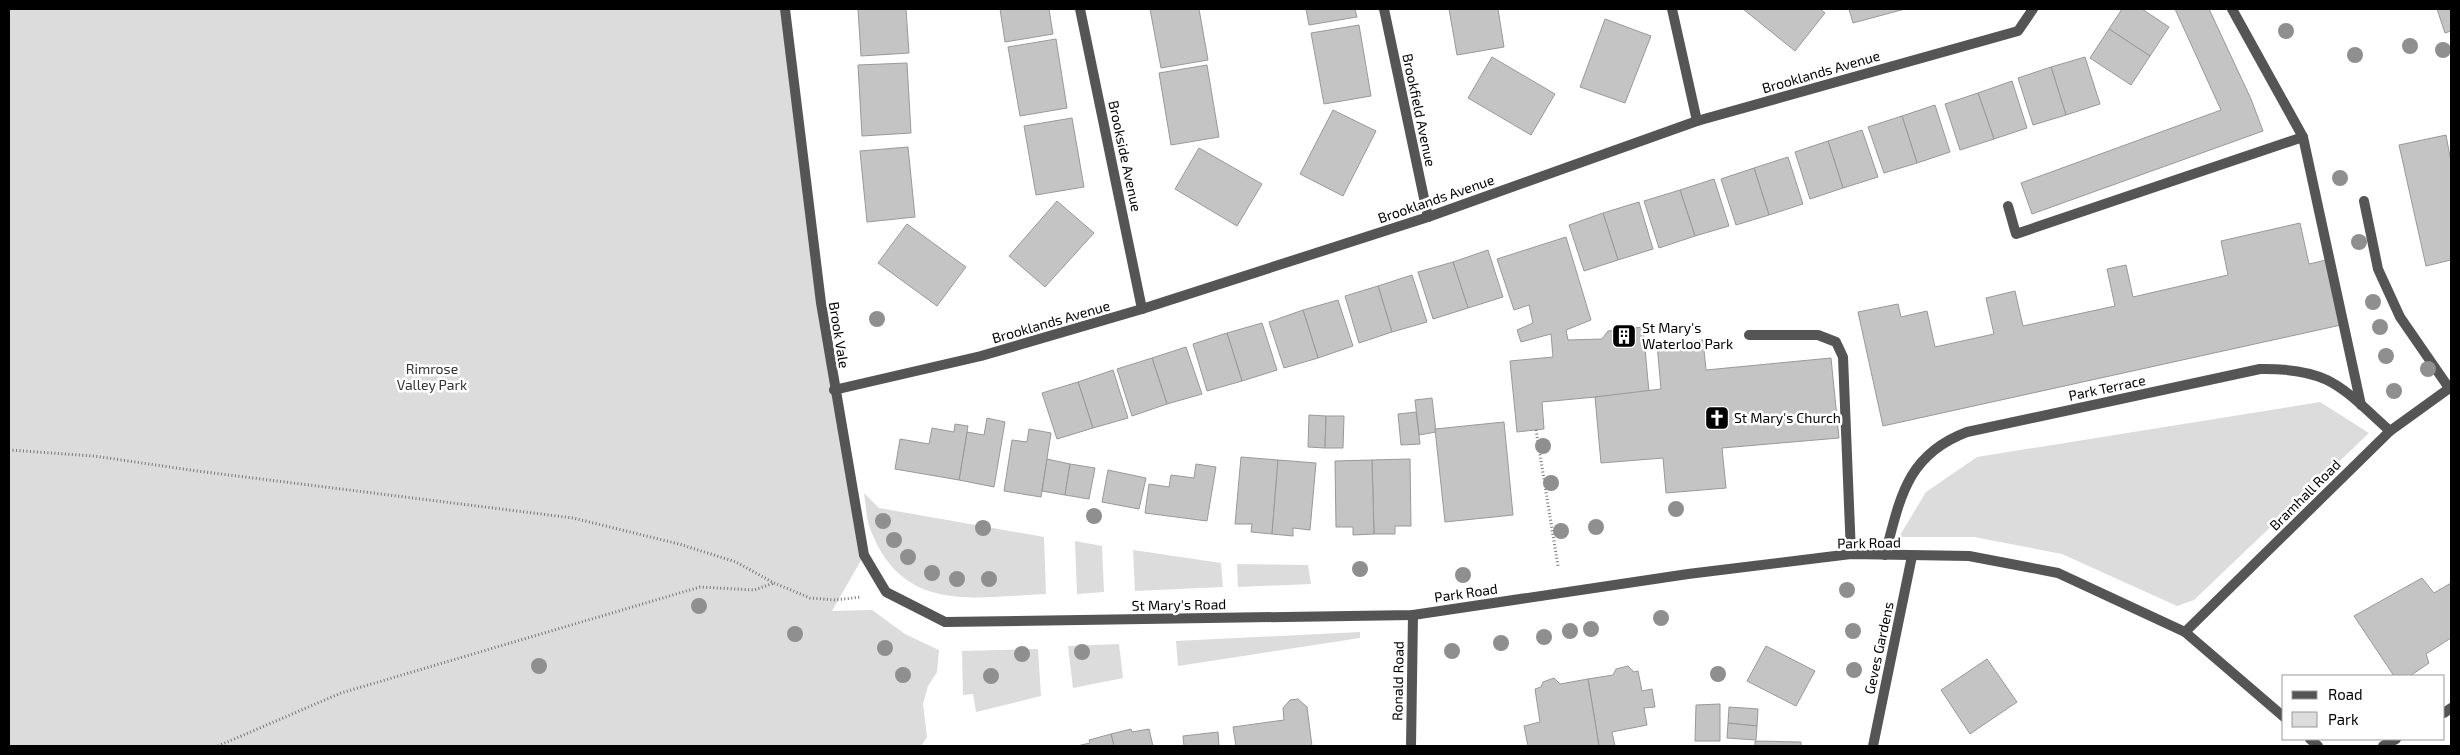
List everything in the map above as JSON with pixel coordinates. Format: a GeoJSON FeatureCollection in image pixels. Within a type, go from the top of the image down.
{"type":"FeatureCollection","features":[{"type":"Feature","properties":{"kind":"street","name":"Brook Vale"},"geometry":{"type":"LineString","coordinates":[[786,9],[820,303],[834,390],[864,555],[886,592]]}},
{"type":"Feature","properties":{"kind":"street","name":"Brookside Avenue"},"geometry":{"type":"LineString","coordinates":[[1080,9],[1142,309]]}},
{"type":"Feature","properties":{"kind":"street","name":"Brookfield Avenue"},"geometry":{"type":"LineString","coordinates":[[1384,9],[1428,217]]}},
{"type":"Feature","properties":{"kind":"street"},"geometry":{"type":"LineString","coordinates":[[1672,9],[1696,121]]}},
{"type":"Feature","properties":{"kind":"street","name":"Brooklands Avenue"},"geometry":{"type":"LineString","coordinates":[[834,390],[981,356],[1142,309],[1428,217],[1696,121],[2018,31],[2033,9]]}},
{"type":"Feature","properties":{"kind":"street"},"geometry":{"type":"LineString","coordinates":[[2232,9],[2303,137],[2361,405]]}},
{"type":"Feature","properties":{"kind":"street"},"geometry":{"type":"LineString","coordinates":[[2008,206],[2016,234],[2303,137]]}},
{"type":"Feature","properties":{"kind":"street"},"geometry":{"type":"LineString","coordinates":[[2364,201],[2378,269],[2400,318],[2450,388]]}},
{"type":"Feature","properties":{"kind":"street"},"geometry":{"type":"LineString","coordinates":[[1749,335],[1818,335],[1836,342],[1843,357],[1851,554]]}},
{"type":"Feature","properties":{"kind":"street","name":"Park Terrace"},"geometry":{"type":"LineString","coordinates":[[1885,556],[1900,496],[1913,471],[1938,446],[1966,432],[2260,369],[2286,369],[2326,378],[2340,385],[2390,431]]}},
{"type":"Feature","properties":{"kind":"street","name":"Bramhall Road"},"geometry":{"type":"LineString","coordinates":[[2186,632],[2390,431],[2450,388]]}},
{"type":"Feature","properties":{"kind":"street","name":"Park Road"},"geometry":{"type":"LineString","coordinates":[[1413,615],[1688,574],[1851,554],[1969,556],[2058,573],[2186,632],[2282,714]]}},
{"type":"Feature","properties":{"kind":"street","name":"Geves Gardens"},"geometry":{"type":"LineString","coordinates":[[1873,746],[1912,556]]}},
{"type":"Feature","properties":{"kind":"street","name":"St Mary's Road"},"geometry":{"type":"LineString","coordinates":[[886,592],[945,622],[1413,615]]}},
{"type":"Feature","properties":{"kind":"street","name":"Ronald Road"},"geometry":{"type":"LineString","coordinates":[[1411,746],[1413,615]]}},
{"type":"Feature","properties":{"kind":"street"},"geometry":{"type":"LineString","coordinates":[[2383,746],[2394,740]]}},
{"type":"Feature","properties":{"kind":"path"},"geometry":{"type":"LineString","coordinates":[[1536,430],[1558,566]]}},
{"type":"Feature","properties":{"kind":"path"},"geometry":{"type":"LineString","coordinates":[[9,450],[94,456],[206,473],[573,518],[679,544],[736,562],[774,583],[810,598],[835,600],[886,592]]}},
{"type":"Feature","properties":{"kind":"path"},"geometry":{"type":"LineString","coordinates":[[218,746],[341,693],[700,587],[754,590],[774,583]]}},
{"type":"Feature","properties":{"kind":"green space","name":"Rimrose Valley Park"},"geometry":{"type":"Polygon","coordinates":[[[9,9],[785,9],[798,123],[864,555],[832,611],[872,610],[905,634],[939,650],[937,672],[928,686],[923,704],[927,737],[921,746],[9,746],[9,9]]]}},
{"type":"Feature","properties":{"kind":"green space"},"geometry":{"type":"Polygon","coordinates":[[[2320,402],[2369,433],[2194,600],[2177,606],[2062,554],[1974,537],[1899,537],[1926,492],[1977,457],[2320,402]]]}},
{"type":"Feature","properties":{"kind":"green space"},"geometry":{"type":"Polygon","coordinates":[[[864,493],[879,508],[1044,537],[1046,594],[967,597],[944,595],[922,588],[902,576],[885,558],[869,527],[864,493]]]}},
{"type":"Feature","properties":{"kind":"green space"},"geometry":{"type":"Polygon","coordinates":[[[1075,541],[1102,546],[1104,592],[1077,594],[1075,541]]]}},
{"type":"Feature","properties":{"kind":"green space"},"geometry":{"type":"Polygon","coordinates":[[[1133,550],[1221,563],[1223,587],[1135,591],[1133,550]]]}},
{"type":"Feature","properties":{"kind":"green space"},"geometry":{"type":"Polygon","coordinates":[[[1237,564],[1308,565],[1311,584],[1238,587],[1237,564]]]}},
{"type":"Feature","properties":{"kind":"green space"},"geometry":{"type":"Polygon","coordinates":[[[1360,632],[1360,638],[1178,666],[1176,641],[1360,632]]]}},
{"type":"Feature","properties":{"kind":"green space"},"geometry":{"type":"Polygon","coordinates":[[[1119,644],[1123,678],[1073,688],[1068,646],[1119,644]]]}},
{"type":"Feature","properties":{"kind":"green space"},"geometry":{"type":"Polygon","coordinates":[[[1038,649],[1041,696],[976,712],[973,694],[963,695],[962,651],[1038,649]]]}},
{"type":"Feature","properties":{"kind":"building"},"geometry":{"type":"Polygon","coordinates":[[[858,9],[906,9],[909,53],[861,56],[858,9]]]}},
{"type":"Feature","properties":{"kind":"building"},"geometry":{"type":"Polygon","coordinates":[[[1000,9],[1049,9],[1053,34],[1005,42],[1000,9]]]}},
{"type":"Feature","properties":{"kind":"building"},"geometry":{"type":"Polygon","coordinates":[[[1150,9],[1199,9],[1208,60],[1161,68],[1150,9]]]}},
{"type":"Feature","properties":{"kind":"building"},"geometry":{"type":"Polygon","coordinates":[[[1306,9],[1355,9],[1357,17],[1309,25],[1306,9]]]}},
{"type":"Feature","properties":{"kind":"building"},"geometry":{"type":"Polygon","coordinates":[[[1449,9],[1498,9],[1504,47],[1457,55],[1449,9]]]}},
{"type":"Feature","properties":{"kind":"building"},"geometry":{"type":"Polygon","coordinates":[[[1743,9],[1820,9],[1825,13],[1795,51],[1743,9]]]}},
{"type":"Feature","properties":{"kind":"building"},"geometry":{"type":"Polygon","coordinates":[[[1849,9],[1905,9],[1853,23],[1849,9]]]}},
{"type":"Feature","properties":{"kind":"building"},"geometry":{"type":"Polygon","coordinates":[[[2122,9],[2142,9],[2169,27],[2150,56],[2109,29],[2122,9]]]}},
{"type":"Feature","properties":{"kind":"building"},"geometry":{"type":"Polygon","coordinates":[[[2175,9],[2209,9],[2251,99],[2263,131],[2032,214],[2021,183],[2221,110],[2175,9]]]}},
{"type":"Feature","properties":{"kind":"building"},"geometry":{"type":"Polygon","coordinates":[[[2437,9],[2451,9],[2451,31],[2445,33],[2437,9]]]}},
{"type":"Feature","properties":{"kind":"building"},"geometry":{"type":"Polygon","coordinates":[[[1605,19],[1651,36],[1625,103],[1580,87],[1605,19]]]}},
{"type":"Feature","properties":{"kind":"building"},"geometry":{"type":"Polygon","coordinates":[[[1359,25],[1371,96],[1324,104],[1311,33],[1359,25]]]}},
{"type":"Feature","properties":{"kind":"building"},"geometry":{"type":"Polygon","coordinates":[[[2109,29],[2150,56],[2131,85],[2090,58],[2109,29]]]}},
{"type":"Feature","properties":{"kind":"building"},"geometry":{"type":"Polygon","coordinates":[[[1056,39],[1067,108],[1020,116],[1008,47],[1056,39]]]}},
{"type":"Feature","properties":{"kind":"building"},"geometry":{"type":"Polygon","coordinates":[[[1492,57],[1555,94],[1531,135],[1468,98],[1492,57]]]}},
{"type":"Feature","properties":{"kind":"building"},"geometry":{"type":"Polygon","coordinates":[[[2085,57],[2100,104],[2066,115],[2051,67],[2085,57]]]}},
{"type":"Feature","properties":{"kind":"building"},"geometry":{"type":"Polygon","coordinates":[[[907,63],[911,133],[862,136],[858,65],[907,63]]]}},
{"type":"Feature","properties":{"kind":"building"},"geometry":{"type":"Polygon","coordinates":[[[1207,65],[1219,137],[1171,145],[1159,73],[1207,65]]]}},
{"type":"Feature","properties":{"kind":"building"},"geometry":{"type":"Polygon","coordinates":[[[2051,67],[2066,115],[2033,125],[2018,78],[2051,67]]]}},
{"type":"Feature","properties":{"kind":"building"},"geometry":{"type":"Polygon","coordinates":[[[2012,81],[2027,128],[1994,139],[1978,93],[2012,81]]]}},
{"type":"Feature","properties":{"kind":"building"},"geometry":{"type":"Polygon","coordinates":[[[1978,93],[1994,139],[1960,150],[1945,104],[1978,93]]]}},
{"type":"Feature","properties":{"kind":"building"},"geometry":{"type":"Polygon","coordinates":[[[1935,105],[1950,152],[1917,163],[1902,116],[1935,105]]]}},
{"type":"Feature","properties":{"kind":"building"},"geometry":{"type":"Polygon","coordinates":[[[1333,110],[1376,131],[1343,196],[1300,174],[1333,110]]]}},
{"type":"Feature","properties":{"kind":"building"},"geometry":{"type":"Polygon","coordinates":[[[1902,116],[1917,163],[1884,173],[1868,127],[1902,116]]]}},
{"type":"Feature","properties":{"kind":"building"},"geometry":{"type":"Polygon","coordinates":[[[1072,118],[1084,187],[1036,195],[1024,126],[1072,118]]]}},
{"type":"Feature","properties":{"kind":"building"},"geometry":{"type":"Polygon","coordinates":[[[1862,130],[1878,177],[1843,188],[1828,141],[1862,130]]]}},
{"type":"Feature","properties":{"kind":"building"},"geometry":{"type":"Polygon","coordinates":[[[2446,135],[2451,162],[2451,260],[2426,266],[2399,145],[2446,135]]]}},
{"type":"Feature","properties":{"kind":"building"},"geometry":{"type":"Polygon","coordinates":[[[1828,141],[1843,188],[1810,199],[1795,152],[1828,141]]]}},
{"type":"Feature","properties":{"kind":"building"},"geometry":{"type":"Polygon","coordinates":[[[908,147],[915,217],[867,222],[860,151],[908,147]]]}},
{"type":"Feature","properties":{"kind":"building"},"geometry":{"type":"Polygon","coordinates":[[[1199,148],[1262,184],[1237,226],[1175,189],[1199,148]]]}},
{"type":"Feature","properties":{"kind":"building"},"geometry":{"type":"Polygon","coordinates":[[[1788,157],[1803,204],[1769,215],[1754,168],[1788,157]]]}},
{"type":"Feature","properties":{"kind":"building"},"geometry":{"type":"Polygon","coordinates":[[[1754,168],[1769,215],[1736,225],[1721,179],[1754,168]]]}},
{"type":"Feature","properties":{"kind":"building"},"geometry":{"type":"Polygon","coordinates":[[[1714,179],[1729,226],[1695,236],[1680,190],[1714,179]]]}},
{"type":"Feature","properties":{"kind":"building"},"geometry":{"type":"Polygon","coordinates":[[[1680,190],[1695,236],[1659,248],[1644,201],[1680,190]]]}},
{"type":"Feature","properties":{"kind":"building"},"geometry":{"type":"Polygon","coordinates":[[[1057,201],[1094,233],[1045,287],[1009,256],[1057,201]]]}},
{"type":"Feature","properties":{"kind":"building"},"geometry":{"type":"Polygon","coordinates":[[[1639,202],[1653,249],[1618,260],[1603,213],[1639,202]]]}},
{"type":"Feature","properties":{"kind":"building"},"geometry":{"type":"Polygon","coordinates":[[[1603,213],[1618,260],[1584,271],[1569,225],[1603,213]]]}},
{"type":"Feature","properties":{"kind":"building"},"geometry":{"type":"Polygon","coordinates":[[[2300,223],[2309,264],[2326,260],[2341,325],[1883,426],[1858,312],[1898,304],[1901,317],[1927,311],[1935,347],[1994,334],[1986,298],[2015,291],[2023,326],[2115,306],[2107,269],[2126,265],[2133,297],[2228,275],[2221,241],[2300,223]]]}},
{"type":"Feature","properties":{"kind":"building"},"geometry":{"type":"Polygon","coordinates":[[[907,224],[966,267],[937,306],[878,263],[907,224]]]}},
{"type":"Feature","properties":{"kind":"building","name":"St Mary's Waterloo Park"},"geometry":{"type":"Polygon","coordinates":[[[1566,237],[1591,320],[1566,330],[1568,340],[1602,339],[1608,331],[1643,327],[1649,392],[1542,402],[1544,429],[1517,432],[1510,361],[1553,357],[1551,334],[1521,342],[1517,330],[1533,323],[1529,305],[1514,310],[1497,259],[1566,237]]]}},
{"type":"Feature","properties":{"kind":"building"},"geometry":{"type":"Polygon","coordinates":[[[1488,250],[1503,297],[1468,308],[1453,262],[1488,250]]]}},
{"type":"Feature","properties":{"kind":"building"},"geometry":{"type":"Polygon","coordinates":[[[1453,262],[1468,308],[1433,319],[1418,272],[1453,262]]]}},
{"type":"Feature","properties":{"kind":"building"},"geometry":{"type":"Polygon","coordinates":[[[1412,275],[1427,322],[1392,332],[1378,286],[1412,275]]]}},
{"type":"Feature","properties":{"kind":"building"},"geometry":{"type":"Polygon","coordinates":[[[1378,286],[1392,332],[1359,343],[1345,296],[1378,286]]]}},
{"type":"Feature","properties":{"kind":"building"},"geometry":{"type":"Polygon","coordinates":[[[1338,300],[1353,346],[1318,358],[1303,310],[1338,300]]]}},
{"type":"Feature","properties":{"kind":"building"},"geometry":{"type":"Polygon","coordinates":[[[1303,310],[1318,358],[1284,368],[1269,322],[1303,310]]]}},
{"type":"Feature","properties":{"kind":"building"},"geometry":{"type":"Polygon","coordinates":[[[1262,323],[1277,370],[1242,381],[1227,333],[1262,323]]]}},
{"type":"Feature","properties":{"kind":"building"},"geometry":{"type":"Polygon","coordinates":[[[1227,333],[1242,381],[1207,391],[1193,344],[1227,333]]]}},
{"type":"Feature","properties":{"kind":"building","name":"St Mary's Church"},"geometry":{"type":"Polygon","coordinates":[[[1703,340],[1706,370],[1831,358],[1839,438],[1722,448],[1726,488],[1666,493],[1663,458],[1601,463],[1595,397],[1661,389],[1657,344],[1703,340]]]}},
{"type":"Feature","properties":{"kind":"building"},"geometry":{"type":"Polygon","coordinates":[[[1186,347],[1202,394],[1167,404],[1152,358],[1186,347]]]}},
{"type":"Feature","properties":{"kind":"building"},"geometry":{"type":"Polygon","coordinates":[[[1152,358],[1167,404],[1132,416],[1117,369],[1152,358]]]}},
{"type":"Feature","properties":{"kind":"building"},"geometry":{"type":"Polygon","coordinates":[[[1113,370],[1128,418],[1093,428],[1078,382],[1113,370]]]}},
{"type":"Feature","properties":{"kind":"building"},"geometry":{"type":"Polygon","coordinates":[[[1078,382],[1093,428],[1057,439],[1042,393],[1078,382]]]}},
{"type":"Feature","properties":{"kind":"building"},"geometry":{"type":"Polygon","coordinates":[[[1432,398],[1436,432],[1419,435],[1415,400],[1432,398]]]}},
{"type":"Feature","properties":{"kind":"building"},"geometry":{"type":"Polygon","coordinates":[[[1416,412],[1420,444],[1401,445],[1398,414],[1416,412]]]}},
{"type":"Feature","properties":{"kind":"building"},"geometry":{"type":"Polygon","coordinates":[[[1309,415],[1326,416],[1325,448],[1308,447],[1309,415]]]}},
{"type":"Feature","properties":{"kind":"building"},"geometry":{"type":"Polygon","coordinates":[[[1326,416],[1344,416],[1343,448],[1325,448],[1326,416]]]}},
{"type":"Feature","properties":{"kind":"building"},"geometry":{"type":"Polygon","coordinates":[[[987,418],[1005,422],[994,487],[959,480],[967,432],[984,435],[987,418]]]}},
{"type":"Feature","properties":{"kind":"building"},"geometry":{"type":"Polygon","coordinates":[[[1504,422],[1513,515],[1445,522],[1435,429],[1504,422]]]}},
{"type":"Feature","properties":{"kind":"building"},"geometry":{"type":"Polygon","coordinates":[[[955,424],[968,426],[959,480],[895,469],[900,439],[929,444],[932,428],[954,432],[955,424]]]}},
{"type":"Feature","properties":{"kind":"building"},"geometry":{"type":"Polygon","coordinates":[[[1029,429],[1051,433],[1041,497],[1004,491],[1012,440],[1027,442],[1029,429]]]}},
{"type":"Feature","properties":{"kind":"building"},"geometry":{"type":"Polygon","coordinates":[[[1241,457],[1278,460],[1272,534],[1251,532],[1252,524],[1235,524],[1241,457]]]}},
{"type":"Feature","properties":{"kind":"building"},"geometry":{"type":"Polygon","coordinates":[[[1047,459],[1070,464],[1065,495],[1042,491],[1047,459]]]}},
{"type":"Feature","properties":{"kind":"building"},"geometry":{"type":"Polygon","coordinates":[[[1410,459],[1411,526],[1395,526],[1395,534],[1374,534],[1372,460],[1410,459]]]}},
{"type":"Feature","properties":{"kind":"building"},"geometry":{"type":"Polygon","coordinates":[[[1278,460],[1316,463],[1310,530],[1293,528],[1293,536],[1272,534],[1278,460]]]}},
{"type":"Feature","properties":{"kind":"building"},"geometry":{"type":"Polygon","coordinates":[[[1372,460],[1374,534],[1353,535],[1353,527],[1336,527],[1335,461],[1372,460]]]}},
{"type":"Feature","properties":{"kind":"building"},"geometry":{"type":"Polygon","coordinates":[[[1070,464],[1095,468],[1089,499],[1065,495],[1070,464]]]}},
{"type":"Feature","properties":{"kind":"building"},"geometry":{"type":"Polygon","coordinates":[[[1196,464],[1216,467],[1207,521],[1145,513],[1149,484],[1169,487],[1171,475],[1194,478],[1196,464]]]}},
{"type":"Feature","properties":{"kind":"building"},"geometry":{"type":"Polygon","coordinates":[[[1108,470],[1146,478],[1139,509],[1102,502],[1108,470]]]}},
{"type":"Feature","properties":{"kind":"building"},"geometry":{"type":"Polygon","coordinates":[[[2422,578],[2434,593],[2451,583],[2451,638],[2426,654],[2429,663],[2411,675],[2393,675],[2354,616],[2422,578]]]}},
{"type":"Feature","properties":{"kind":"building"},"geometry":{"type":"Polygon","coordinates":[[[1766,646],[1815,671],[1796,706],[1747,681],[1766,646]]]}},
{"type":"Feature","properties":{"kind":"building"},"geometry":{"type":"Polygon","coordinates":[[[1987,659],[2017,702],[1970,734],[1941,690],[1987,659]]]}},
{"type":"Feature","properties":{"kind":"building"},"geometry":{"type":"Polygon","coordinates":[[[1628,666],[1634,672],[1638,671],[1642,691],[1652,689],[1655,707],[1644,708],[1647,725],[1612,732],[1615,746],[1599,746],[1588,679],[1613,675],[1616,669],[1628,666]]]}},
{"type":"Feature","properties":{"kind":"building"},"geometry":{"type":"Polygon","coordinates":[[[1554,678],[1560,684],[1588,679],[1599,746],[1528,746],[1524,726],[1540,722],[1535,689],[1541,687],[1543,682],[1554,678]]]}},
{"type":"Feature","properties":{"kind":"building"},"geometry":{"type":"Polygon","coordinates":[[[1298,699],[1307,707],[1312,746],[1236,746],[1233,727],[1284,720],[1283,708],[1290,700],[1298,699]]]}},
{"type":"Feature","properties":{"kind":"building"},"geometry":{"type":"Polygon","coordinates":[[[1720,704],[1720,741],[1695,741],[1696,705],[1720,704]]]}},
{"type":"Feature","properties":{"kind":"building"},"geometry":{"type":"Polygon","coordinates":[[[1729,707],[1758,709],[1757,726],[1728,723],[1729,707]]]}},
{"type":"Feature","properties":{"kind":"building"},"geometry":{"type":"Polygon","coordinates":[[[1728,723],[1757,726],[1756,740],[1727,738],[1728,723]]]}},
{"type":"Feature","properties":{"kind":"building"},"geometry":{"type":"Polygon","coordinates":[[[1131,729],[1132,732],[1149,729],[1153,746],[1114,746],[1111,734],[1131,729]]]}},
{"type":"Feature","properties":{"kind":"building"},"geometry":{"type":"Polygon","coordinates":[[[1218,732],[1219,746],[1184,746],[1183,736],[1218,732]]]}},
{"type":"Feature","properties":{"kind":"building"},"geometry":{"type":"Polygon","coordinates":[[[1111,734],[1114,746],[1077,746],[1090,743],[1089,740],[1111,734]]]}},
{"type":"Feature","properties":{"kind":"building"},"geometry":{"type":"Polygon","coordinates":[[[1755,741],[1801,742],[1801,746],[1755,746],[1755,741]]]}},
{"type":"Feature","properties":{"kind":"place","name":"St Mary's Waterloo Park"},"geometry":{"type":"Point","coordinates":[1624,336]}},
{"type":"Feature","properties":{"kind":"place","name":"St Mary's Church"},"geometry":{"type":"Point","coordinates":[1717,418]}}]}
